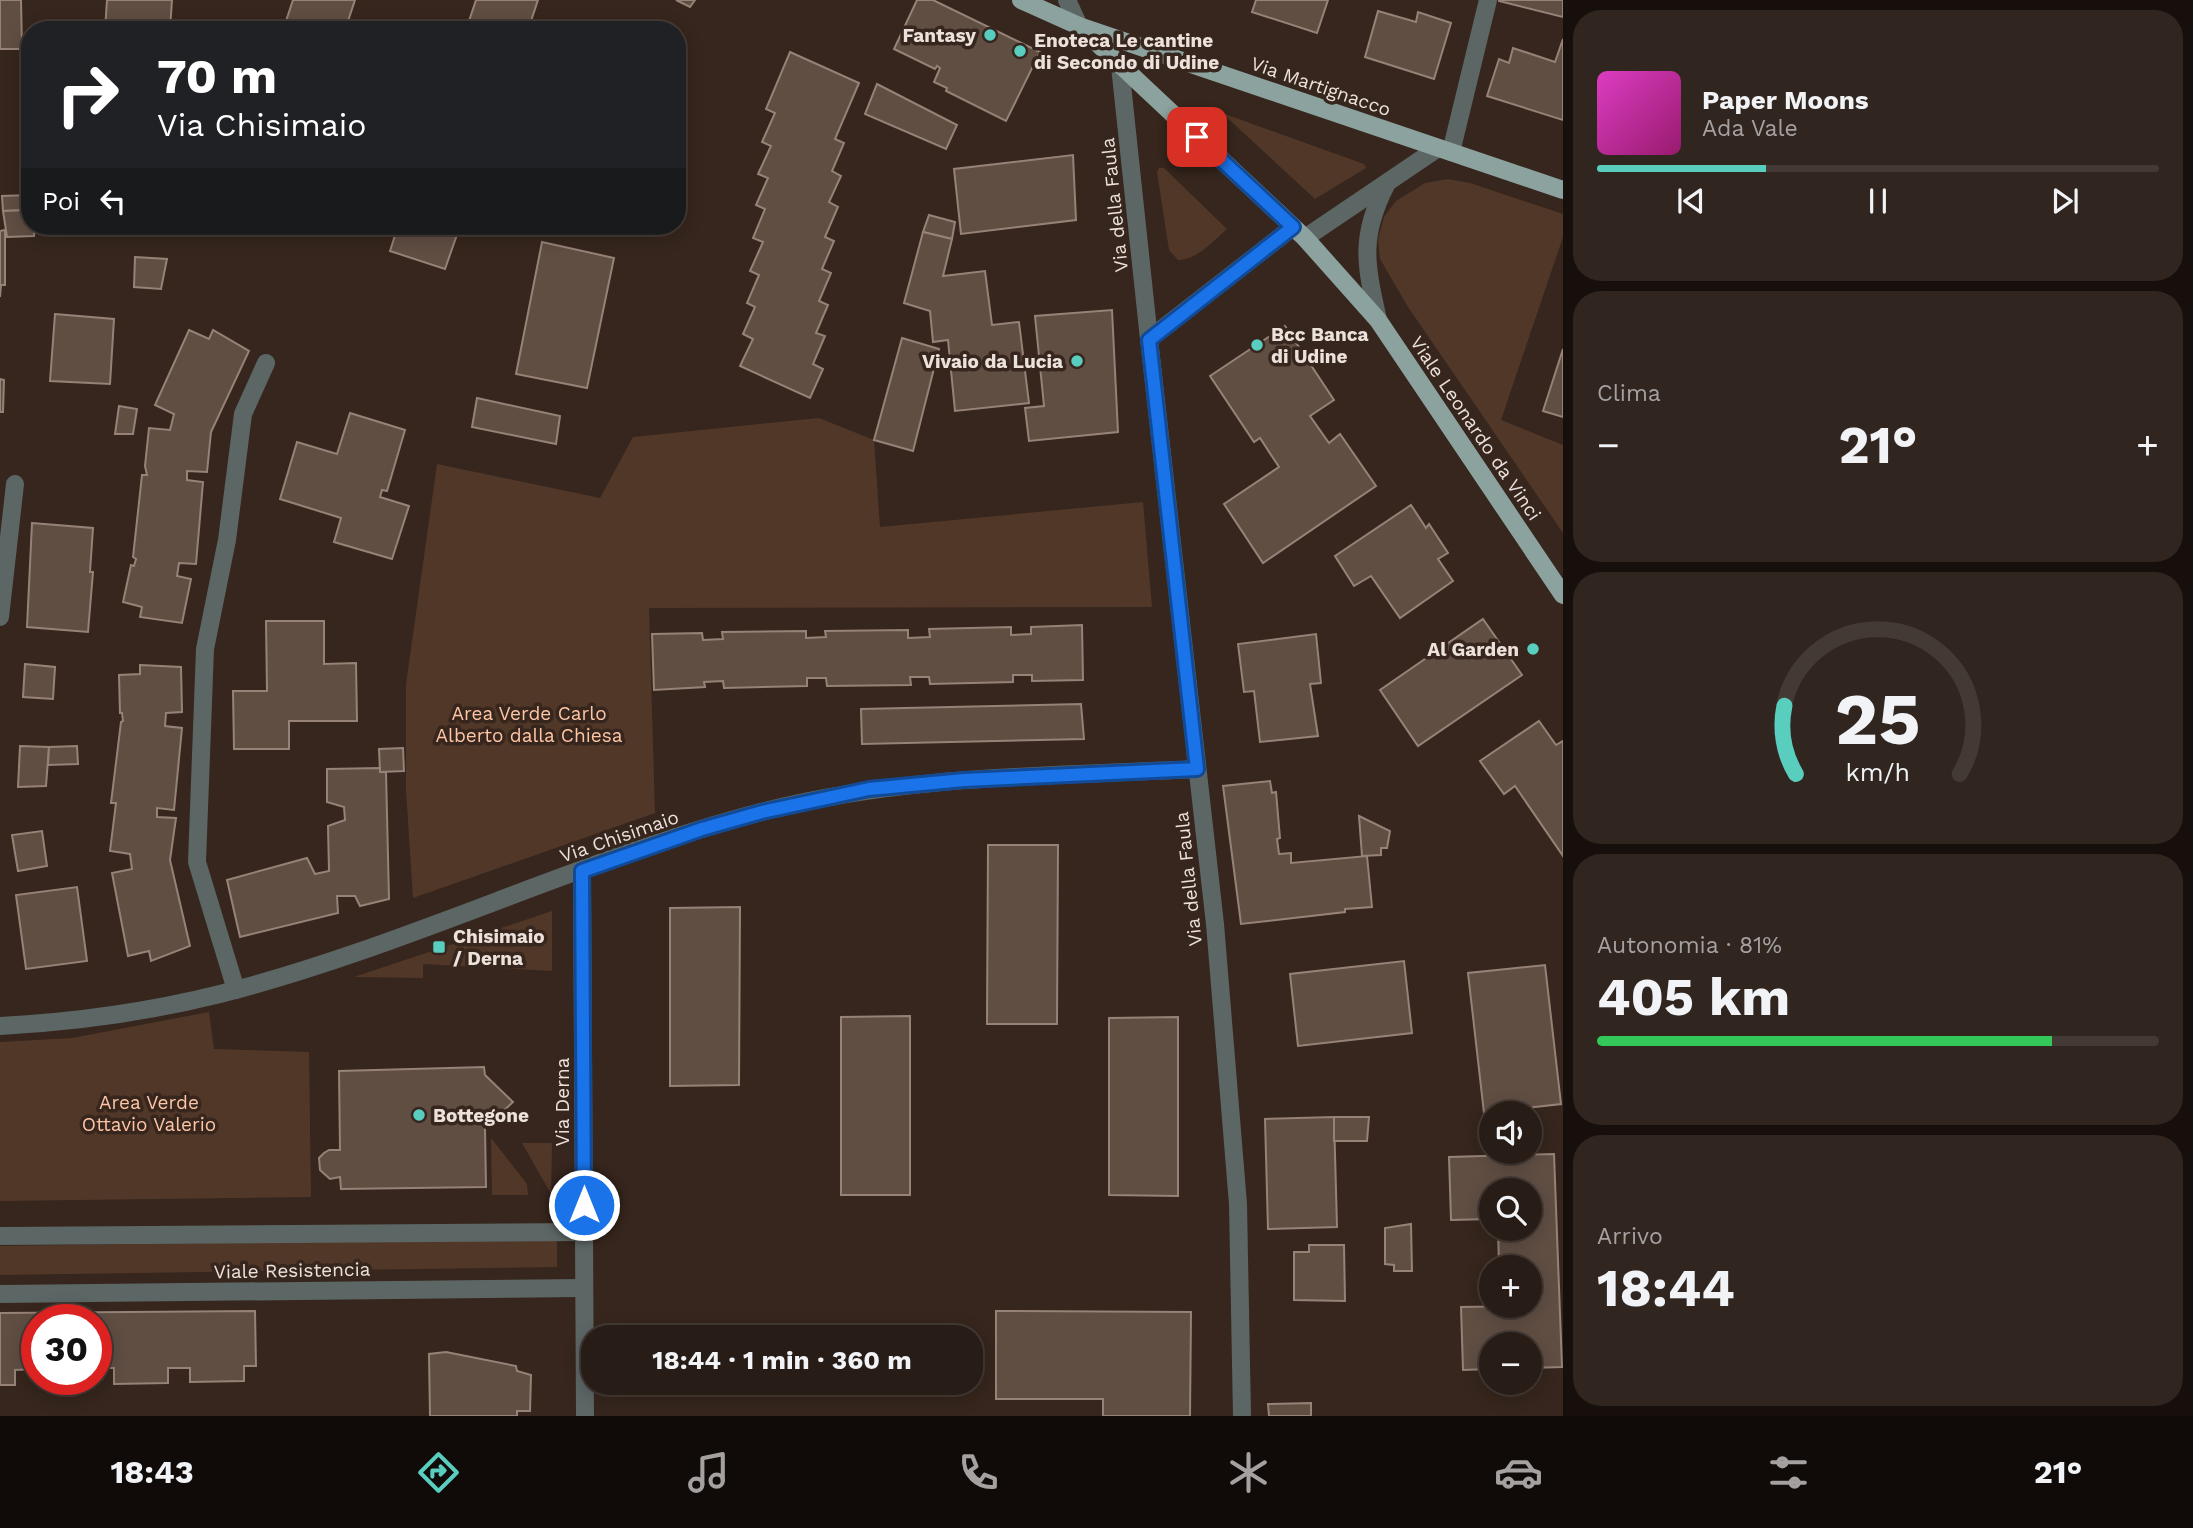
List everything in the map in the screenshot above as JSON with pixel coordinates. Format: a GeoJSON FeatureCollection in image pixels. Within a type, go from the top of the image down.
{"type":"FeatureCollection","features":[{"type":"Feature","properties":{"kind":"main road","name":"Via Martignacco"},"geometry":{"type":"LineString","coordinates":[[1021,0],[1079,26],[1563,190]]}},
{"type":"Feature","properties":{"kind":"main road","name":"Viale Leonardo da Vinci"},"geometry":{"type":"LineString","coordinates":[[1079,26],[1299,232],[1378,320],[1563,595]]}},
{"type":"Feature","properties":{"kind":"street"},"geometry":{"type":"LineString","coordinates":[[1067,0],[1079,26]]}},
{"type":"Feature","properties":{"kind":"street"},"geometry":{"type":"LineString","coordinates":[[1149,340],[1299,232],[1444,150],[1488,0]]}},
{"type":"Feature","properties":{"kind":"street","name":"Via della Faula"},"geometry":{"type":"LineString","coordinates":[[1120,66],[1215,924],[1238,1204],[1242,1416]]}},
{"type":"Feature","properties":{"kind":"street","name":"Viale Leonardo da Vinci"},"geometry":{"type":"LineString","coordinates":[[1378,320],[1366,250],[1369,227],[1386,183]]}},
{"type":"Feature","properties":{"kind":"street"},"geometry":{"type":"LineString","coordinates":[[236,990],[197,862],[205,649],[227,540],[243,414],[266,363]]}},
{"type":"Feature","properties":{"kind":"street"},"geometry":{"type":"LineString","coordinates":[[0,617],[15,484]]}},
{"type":"Feature","properties":{"kind":"street","name":"Via Chisimaio"},"geometry":{"type":"LineString","coordinates":[[0,1026],[118,1015],[236,990],[333,960],[702,829],[762,812],[869,789],[964,780],[1197,769]]}},
{"type":"Feature","properties":{"kind":"street","name":"Via Derna"},"geometry":{"type":"LineString","coordinates":[[582,871],[585,1416]]}},
{"type":"Feature","properties":{"kind":"street","name":"Viale Resistencia"},"geometry":{"type":"LineString","coordinates":[[0,1236],[584,1232]]}},
{"type":"Feature","properties":{"kind":"street","name":"Viale Resistencia"},"geometry":{"type":"LineString","coordinates":[[0,1294],[584,1288]]}},
{"type":"Feature","properties":{"kind":"green space"},"geometry":{"type":"Polygon","coordinates":[[[1222,113],[1364,164],[1366,168],[1315,199],[1222,113]]]}},
{"type":"Feature","properties":{"kind":"green space"},"geometry":{"type":"Polygon","coordinates":[[[1159,168],[1164,168],[1227,229],[1204,249],[1185,259],[1178,260],[1169,250],[1157,172],[1159,168]]]}},
{"type":"Feature","properties":{"kind":"green space"},"geometry":{"type":"Polygon","coordinates":[[[1448,179],[1470,183],[1563,214],[1563,237],[1501,420],[1563,445],[1563,533],[1408,307],[1380,259],[1378,239],[1384,217],[1396,201],[1425,183],[1448,179]]]}},
{"type":"Feature","properties":{"kind":"green space","name":"Area Verde Carlo Alberto dalla Chiesa"},"geometry":{"type":"Polygon","coordinates":[[[819,418],[874,440],[880,527],[1143,502],[1152,607],[649,608],[655,813],[413,898],[406,790],[406,684],[437,464],[600,498],[633,437],[819,418]]]}},
{"type":"Feature","properties":{"kind":"green space"},"geometry":{"type":"Polygon","coordinates":[[[552,911],[552,971],[423,964],[423,978],[354,977],[552,911]]]}},
{"type":"Feature","properties":{"kind":"green space","name":"Area Verde Ottavio Valerio"},"geometry":{"type":"Polygon","coordinates":[[[209,1012],[214,1049],[309,1052],[311,1197],[0,1201],[0,1042],[72,1038],[209,1012]]]}},
{"type":"Feature","properties":{"kind":"green space"},"geometry":{"type":"Polygon","coordinates":[[[491,1138],[527,1184],[528,1195],[492,1195],[491,1138]]]}},
{"type":"Feature","properties":{"kind":"green space"},"geometry":{"type":"Polygon","coordinates":[[[522,1143],[552,1143],[551,1194],[522,1143]]]}},
{"type":"Feature","properties":{"kind":"green space"},"geometry":{"type":"Polygon","coordinates":[[[557,1238],[557,1267],[0,1275],[0,1246],[557,1238]]]}},
{"type":"Feature","properties":{"kind":"building"},"geometry":{"type":"Polygon","coordinates":[[[0,0],[21,0],[21,49],[0,49],[0,0]]]}},
{"type":"Feature","properties":{"kind":"building"},"geometry":{"type":"Polygon","coordinates":[[[107,0],[172,0],[171,21],[106,21],[107,0]]]}},
{"type":"Feature","properties":{"kind":"building"},"geometry":{"type":"Polygon","coordinates":[[[293,0],[355,0],[348,21],[286,21],[293,0]]]}},
{"type":"Feature","properties":{"kind":"building"},"geometry":{"type":"Polygon","coordinates":[[[476,0],[538,0],[531,21],[469,21],[476,0]]]}},
{"type":"Feature","properties":{"kind":"building"},"geometry":{"type":"Polygon","coordinates":[[[676,0],[695,0],[690,7],[676,0]]]}},
{"type":"Feature","properties":{"kind":"building"},"geometry":{"type":"Polygon","coordinates":[[[917,0],[933,0],[1040,52],[1006,121],[946,91],[947,88],[934,82],[940,68],[937,66],[935,69],[894,49],[917,0]]]}},
{"type":"Feature","properties":{"kind":"building"},"geometry":{"type":"Polygon","coordinates":[[[1256,0],[1328,0],[1317,33],[1252,12],[1256,0]]]}},
{"type":"Feature","properties":{"kind":"building"},"geometry":{"type":"Polygon","coordinates":[[[1563,0],[1563,17],[1499,1],[1563,0]]]}},
{"type":"Feature","properties":{"kind":"building"},"geometry":{"type":"Polygon","coordinates":[[[1378,11],[1416,22],[1418,12],[1451,23],[1434,79],[1365,57],[1378,11]]]}},
{"type":"Feature","properties":{"kind":"building"},"geometry":{"type":"Polygon","coordinates":[[[1563,39],[1563,120],[1487,96],[1499,59],[1509,63],[1513,48],[1555,62],[1563,39]]]}},
{"type":"Feature","properties":{"kind":"building"},"geometry":{"type":"Polygon","coordinates":[[[790,52],[859,83],[835,139],[844,143],[832,171],[841,176],[829,202],[838,207],[825,237],[834,241],[822,269],[831,273],[819,301],[828,305],[816,333],[825,336],[813,364],[823,369],[810,398],[740,366],[753,339],[743,334],[755,307],[747,303],[759,275],[750,271],[763,242],[753,238],[765,209],[756,205],[768,178],[758,174],[771,146],[762,142],[775,113],[766,109],[790,52]]]}},
{"type":"Feature","properties":{"kind":"building"},"geometry":{"type":"Polygon","coordinates":[[[877,84],[957,125],[946,149],[865,114],[877,84]]]}},
{"type":"Feature","properties":{"kind":"building"},"geometry":{"type":"Polygon","coordinates":[[[1073,155],[1076,220],[961,234],[954,169],[1073,155]]]}},
{"type":"Feature","properties":{"kind":"building"},"geometry":{"type":"Polygon","coordinates":[[[21,195],[21,210],[3,211],[2,196],[21,195]]]}},
{"type":"Feature","properties":{"kind":"building"},"geometry":{"type":"Polygon","coordinates":[[[21,210],[21,235],[34,236],[7,237],[3,211],[21,210]]]}},
{"type":"Feature","properties":{"kind":"building"},"geometry":{"type":"Polygon","coordinates":[[[929,215],[955,222],[952,239],[923,232],[929,215]]]}},
{"type":"Feature","properties":{"kind":"building"},"geometry":{"type":"Polygon","coordinates":[[[5,230],[5,285],[1,285],[0,297],[0,231],[5,230]]]}},
{"type":"Feature","properties":{"kind":"building"},"geometry":{"type":"Polygon","coordinates":[[[923,232],[952,239],[943,276],[985,271],[992,325],[1019,322],[1029,403],[955,411],[948,340],[933,342],[930,311],[904,303],[923,232]]]}},
{"type":"Feature","properties":{"kind":"building"},"geometry":{"type":"Polygon","coordinates":[[[395,235],[457,235],[445,269],[390,251],[395,235]]]}},
{"type":"Feature","properties":{"kind":"building"},"geometry":{"type":"Polygon","coordinates":[[[542,242],[614,258],[587,388],[516,374],[542,242]]]}},
{"type":"Feature","properties":{"kind":"building"},"geometry":{"type":"Polygon","coordinates":[[[135,257],[167,259],[161,289],[134,287],[135,257]]]}},
{"type":"Feature","properties":{"kind":"building","name":"Vivaio da Lucia"},"geometry":{"type":"Polygon","coordinates":[[[1112,310],[1118,432],[1029,441],[1025,408],[1044,406],[1035,316],[1112,310]]]}},
{"type":"Feature","properties":{"kind":"building"},"geometry":{"type":"Polygon","coordinates":[[[55,314],[114,319],[110,384],[50,381],[55,314]]]}},
{"type":"Feature","properties":{"kind":"building"},"geometry":{"type":"Polygon","coordinates":[[[1285,326],[1334,400],[1310,416],[1329,443],[1340,434],[1376,486],[1263,563],[1224,504],[1279,467],[1260,438],[1254,442],[1210,376],[1285,326]]]}},
{"type":"Feature","properties":{"kind":"building"},"geometry":{"type":"Polygon","coordinates":[[[189,330],[209,339],[213,330],[249,351],[211,432],[207,472],[187,471],[187,480],[203,482],[196,564],[179,563],[177,576],[191,579],[182,623],[140,617],[142,607],[123,602],[131,565],[134,566],[136,559],[133,557],[142,475],[147,475],[145,466],[149,428],[170,430],[174,414],[155,405],[189,330]]]}},
{"type":"Feature","properties":{"kind":"building"},"geometry":{"type":"Polygon","coordinates":[[[902,338],[939,349],[913,451],[874,440],[902,338]]]}},
{"type":"Feature","properties":{"kind":"building"},"geometry":{"type":"Polygon","coordinates":[[[1563,349],[1563,417],[1543,411],[1563,349]]]}},
{"type":"Feature","properties":{"kind":"building"},"geometry":{"type":"Polygon","coordinates":[[[0,379],[4,380],[3,412],[0,412],[0,379]]]}},
{"type":"Feature","properties":{"kind":"building"},"geometry":{"type":"Polygon","coordinates":[[[477,398],[560,416],[556,444],[472,427],[477,398]]]}},
{"type":"Feature","properties":{"kind":"building"},"geometry":{"type":"Polygon","coordinates":[[[119,406],[137,409],[133,434],[115,434],[119,406]]]}},
{"type":"Feature","properties":{"kind":"building"},"geometry":{"type":"Polygon","coordinates":[[[350,413],[405,430],[387,491],[382,490],[380,497],[409,506],[392,559],[334,542],[341,518],[280,499],[297,442],[337,454],[350,413]]]}},
{"type":"Feature","properties":{"kind":"building"},"geometry":{"type":"Polygon","coordinates":[[[1411,505],[1426,528],[1429,524],[1448,553],[1438,559],[1453,581],[1400,618],[1371,576],[1354,586],[1335,556],[1411,505]]]}},
{"type":"Feature","properties":{"kind":"building"},"geometry":{"type":"Polygon","coordinates":[[[32,523],[93,528],[90,572],[93,572],[88,632],[27,627],[32,523]]]}},
{"type":"Feature","properties":{"kind":"building"},"geometry":{"type":"Polygon","coordinates":[[[1483,619],[1522,675],[1418,746],[1380,690],[1483,619]]]}},
{"type":"Feature","properties":{"kind":"building"},"geometry":{"type":"Polygon","coordinates":[[[266,621],[324,621],[324,664],[356,663],[357,721],[289,721],[289,749],[234,749],[233,691],[267,691],[266,621]]]}},
{"type":"Feature","properties":{"kind":"building"},"geometry":{"type":"Polygon","coordinates":[[[1082,625],[1083,680],[1032,681],[1032,675],[1013,675],[1013,682],[930,684],[929,677],[910,677],[911,685],[827,686],[826,678],[807,678],[807,686],[724,688],[723,681],[704,682],[705,687],[654,690],[652,634],[702,633],[703,640],[723,639],[722,632],[806,631],[806,638],[826,637],[825,631],[908,630],[908,638],[930,637],[929,629],[1011,627],[1011,635],[1031,634],[1031,627],[1082,625]]]}},
{"type":"Feature","properties":{"kind":"building"},"geometry":{"type":"Polygon","coordinates":[[[1316,634],[1321,683],[1310,684],[1318,736],[1260,742],[1254,691],[1244,692],[1238,644],[1316,634]]]}},
{"type":"Feature","properties":{"kind":"building"},"geometry":{"type":"Polygon","coordinates":[[[25,664],[55,667],[53,699],[23,697],[25,664]]]}},
{"type":"Feature","properties":{"kind":"building"},"geometry":{"type":"Polygon","coordinates":[[[140,665],[181,667],[182,712],[166,713],[165,726],[182,728],[174,810],[157,808],[157,817],[176,818],[170,860],[190,946],[151,961],[149,951],[128,956],[112,873],[132,869],[130,854],[110,851],[116,803],[111,803],[123,721],[120,713],[119,675],[140,674],[140,665]]]}},
{"type":"Feature","properties":{"kind":"building"},"geometry":{"type":"Polygon","coordinates":[[[1081,704],[1084,739],[862,744],[861,709],[1081,704]]]}},
{"type":"Feature","properties":{"kind":"building"},"geometry":{"type":"Polygon","coordinates":[[[1539,721],[1556,745],[1563,741],[1563,856],[1515,786],[1504,794],[1480,761],[1539,721]]]}},
{"type":"Feature","properties":{"kind":"building"},"geometry":{"type":"Polygon","coordinates":[[[20,746],[49,747],[46,786],[18,787],[20,746]]]}},
{"type":"Feature","properties":{"kind":"building"},"geometry":{"type":"Polygon","coordinates":[[[77,746],[78,764],[48,765],[49,747],[77,746]]]}},
{"type":"Feature","properties":{"kind":"building"},"geometry":{"type":"Polygon","coordinates":[[[403,748],[404,771],[380,772],[379,749],[403,748]]]}},
{"type":"Feature","properties":{"kind":"building"},"geometry":{"type":"Polygon","coordinates":[[[380,768],[380,772],[386,772],[389,899],[360,906],[355,896],[337,896],[338,913],[240,937],[227,880],[307,858],[315,874],[329,871],[328,826],[345,820],[344,807],[327,802],[327,769],[380,768]]]}},
{"type":"Feature","properties":{"kind":"building"},"geometry":{"type":"Polygon","coordinates":[[[1270,781],[1272,793],[1276,792],[1279,854],[1291,853],[1291,863],[1367,856],[1372,907],[1241,924],[1223,786],[1270,781]]]}},
{"type":"Feature","properties":{"kind":"building"},"geometry":{"type":"Polygon","coordinates":[[[1359,816],[1390,831],[1387,848],[1381,848],[1381,855],[1362,856],[1359,816]]]}},
{"type":"Feature","properties":{"kind":"building"},"geometry":{"type":"Polygon","coordinates":[[[42,831],[47,866],[18,871],[12,835],[42,831]]]}},
{"type":"Feature","properties":{"kind":"building"},"geometry":{"type":"Polygon","coordinates":[[[988,845],[1058,845],[1057,1024],[987,1024],[988,845]]]}},
{"type":"Feature","properties":{"kind":"building"},"geometry":{"type":"Polygon","coordinates":[[[77,887],[87,961],[26,969],[16,895],[77,887]]]}},
{"type":"Feature","properties":{"kind":"building"},"geometry":{"type":"Polygon","coordinates":[[[740,907],[739,1085],[670,1086],[670,908],[740,907]]]}},
{"type":"Feature","properties":{"kind":"building"},"geometry":{"type":"Polygon","coordinates":[[[1404,961],[1412,1033],[1298,1046],[1290,974],[1404,961]]]}},
{"type":"Feature","properties":{"kind":"building"},"geometry":{"type":"Polygon","coordinates":[[[1545,965],[1561,1104],[1542,1106],[1542,1101],[1483,1101],[1468,973],[1545,965]]]}},
{"type":"Feature","properties":{"kind":"building"},"geometry":{"type":"Polygon","coordinates":[[[910,1016],[910,1195],[841,1195],[841,1017],[910,1016]]]}},
{"type":"Feature","properties":{"kind":"building"},"geometry":{"type":"Polygon","coordinates":[[[1178,1017],[1178,1196],[1109,1195],[1109,1018],[1178,1017]]]}},
{"type":"Feature","properties":{"kind":"building","name":"Bottegone"},"geometry":{"type":"Polygon","coordinates":[[[484,1067],[485,1075],[513,1102],[485,1128],[486,1187],[341,1189],[340,1177],[330,1179],[320,1170],[319,1158],[324,1153],[340,1150],[339,1071],[484,1067]]]}},
{"type":"Feature","properties":{"kind":"building"},"geometry":{"type":"Polygon","coordinates":[[[1334,1117],[1337,1227],[1268,1229],[1265,1119],[1334,1117]]]}},
{"type":"Feature","properties":{"kind":"building"},"geometry":{"type":"Polygon","coordinates":[[[1334,1117],[1369,1117],[1367,1141],[1334,1141],[1334,1117]]]}},
{"type":"Feature","properties":{"kind":"building"},"geometry":{"type":"Polygon","coordinates":[[[1542,1154],[1554,1154],[1562,1367],[1542,1368],[1542,1332],[1479,1332],[1479,1369],[1463,1370],[1461,1307],[1479,1307],[1479,1318],[1542,1318],[1542,1255],[1499,1255],[1498,1241],[1542,1241],[1542,1178],[1479,1178],[1479,1219],[1451,1220],[1449,1157],[1479,1156],[1479,1164],[1542,1164],[1542,1154]]]}},
{"type":"Feature","properties":{"kind":"building"},"geometry":{"type":"Polygon","coordinates":[[[1411,1224],[1412,1271],[1394,1271],[1394,1265],[1385,1264],[1385,1228],[1411,1224]]]}},
{"type":"Feature","properties":{"kind":"building"},"geometry":{"type":"Polygon","coordinates":[[[1309,1245],[1344,1245],[1345,1301],[1294,1300],[1294,1252],[1309,1252],[1309,1245]]]}},
{"type":"Feature","properties":{"kind":"building"},"geometry":{"type":"Polygon","coordinates":[[[255,1311],[256,1366],[244,1366],[244,1381],[190,1382],[190,1368],[168,1368],[168,1383],[114,1384],[112,1312],[255,1311]]]}},
{"type":"Feature","properties":{"kind":"building"},"geometry":{"type":"Polygon","coordinates":[[[996,1311],[1191,1312],[1190,1416],[1103,1416],[1103,1399],[996,1399],[996,1311]]]}},
{"type":"Feature","properties":{"kind":"building"},"geometry":{"type":"Polygon","coordinates":[[[0,1313],[21,1313],[21,1370],[15,1370],[15,1385],[0,1385],[0,1313]]]}},
{"type":"Feature","properties":{"kind":"building"},"geometry":{"type":"Polygon","coordinates":[[[446,1352],[516,1366],[517,1371],[531,1375],[530,1411],[517,1411],[517,1416],[430,1416],[429,1354],[446,1352]]]}},
{"type":"Feature","properties":{"kind":"building"},"geometry":{"type":"Polygon","coordinates":[[[1311,1403],[1311,1416],[1269,1416],[1268,1404],[1311,1403]]]}},
{"type":"Feature","properties":{"kind":"place","name":"Fantasy"},"geometry":{"type":"Point","coordinates":[990,35]}},
{"type":"Feature","properties":{"kind":"place","name":"Enoteca Le cantine di Secondo di Udine"},"geometry":{"type":"Point","coordinates":[1020,51]}},
{"type":"Feature","properties":{"kind":"place","name":"Bcc Banca di Udine"},"geometry":{"type":"Point","coordinates":[1257,345]}},
{"type":"Feature","properties":{"kind":"place","name":"Vivaio da Lucia"},"geometry":{"type":"Point","coordinates":[1077,361]}},
{"type":"Feature","properties":{"kind":"place","name":"Al Garden"},"geometry":{"type":"Point","coordinates":[1533,649]}},
{"type":"Feature","properties":{"kind":"place","name":"Chisimaio / Derna"},"geometry":{"type":"Point","coordinates":[439,947]}},
{"type":"Feature","properties":{"kind":"place","name":"Bottegone"},"geometry":{"type":"Point","coordinates":[419,1115]}},
{"type":"Feature","properties":{"kind":"route"},"geometry":{"type":"LineString","coordinates":[[584,1205],[582,871],[702,829],[762,812],[869,789],[964,780],[1197,769],[1149,340],[1293,227],[1197,137]]}}]}
